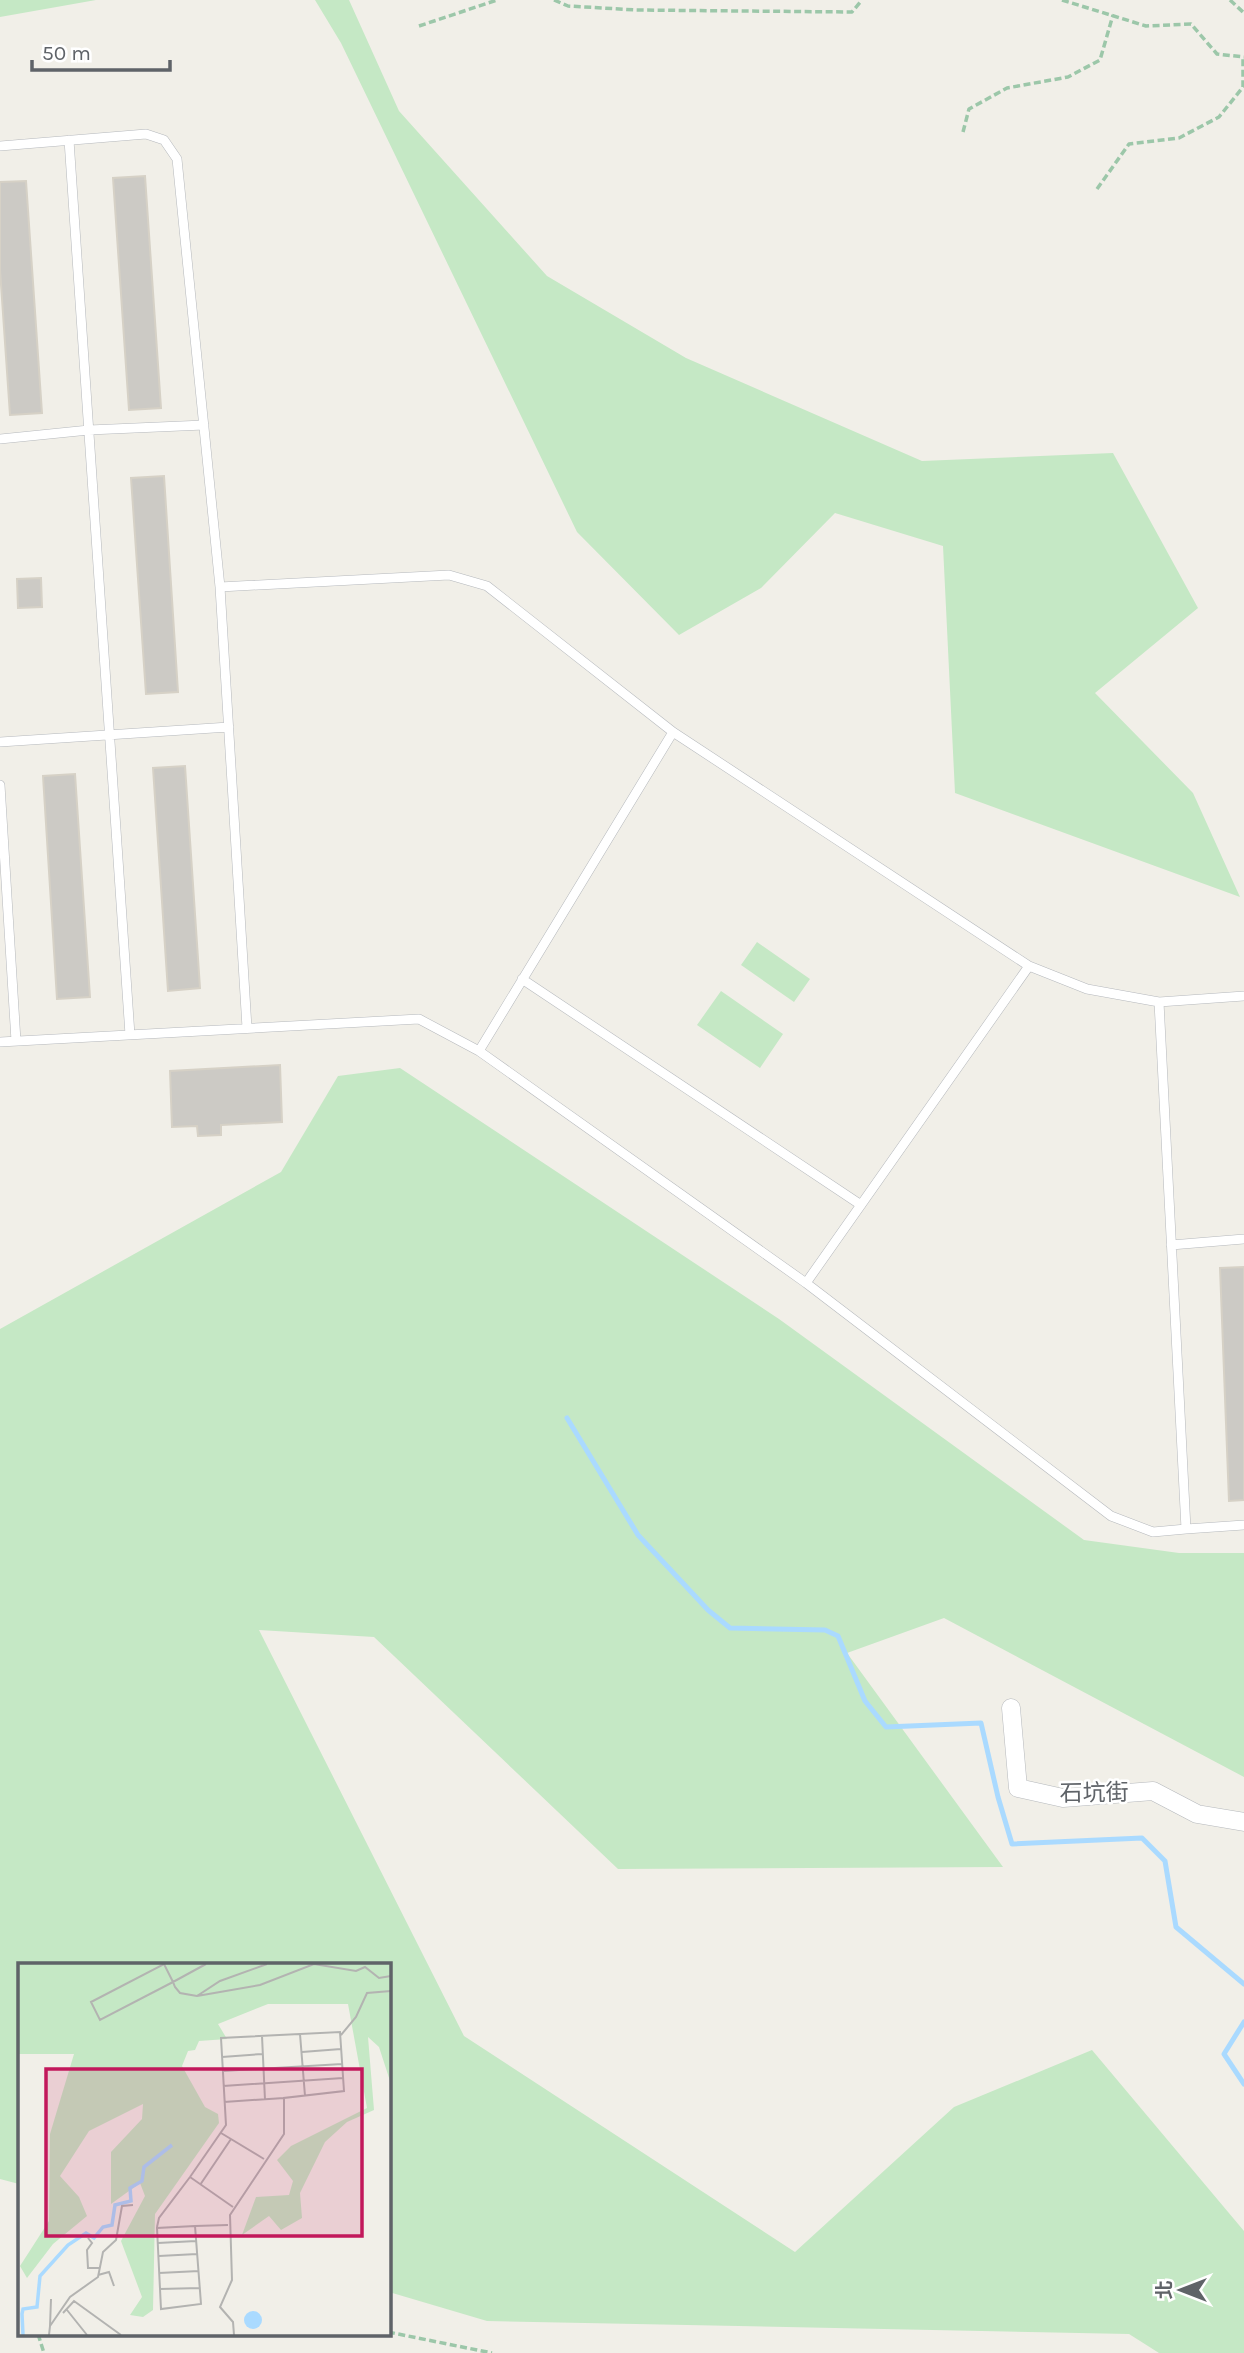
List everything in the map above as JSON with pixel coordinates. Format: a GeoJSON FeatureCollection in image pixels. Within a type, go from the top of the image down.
{"type":"FeatureCollection","features":[{"type":"Feature","properties":{"kind":"street","name":"石坑街"},"geometry":{"type":"LineString","coordinates":[[1011,1708],[1018,1788],[1063,1798],[1153,1791],[1197,1814],[1244,1822]]}},
{"type":"Feature","properties":{"kind":"lane"},"geometry":{"type":"LineString","coordinates":[[0,146],[146,134],[164,140],[177,159],[220,587],[247,1028]]}},
{"type":"Feature","properties":{"kind":"lane"},"geometry":{"type":"LineString","coordinates":[[69,140],[130,1035]]}},
{"type":"Feature","properties":{"kind":"lane"},"geometry":{"type":"LineString","coordinates":[[0,439],[89,430],[204,425]]}},
{"type":"Feature","properties":{"kind":"lane"},"geometry":{"type":"LineString","coordinates":[[220,587],[449,575],[487,586],[673,732],[1029,966],[1087,989],[1159,1002],[1244,996]]}},
{"type":"Feature","properties":{"kind":"lane"},"geometry":{"type":"LineString","coordinates":[[0,741],[229,727]]}},
{"type":"Feature","properties":{"kind":"lane"},"geometry":{"type":"LineString","coordinates":[[479,1051],[673,732]]}},
{"type":"Feature","properties":{"kind":"lane"},"geometry":{"type":"LineString","coordinates":[[0,785],[16,1041]]}},
{"type":"Feature","properties":{"kind":"lane"},"geometry":{"type":"LineString","coordinates":[[806,1283],[1029,966]]}},
{"type":"Feature","properties":{"kind":"lane"},"geometry":{"type":"LineString","coordinates":[[523,979],[861,1205]]}},
{"type":"Feature","properties":{"kind":"lane"},"geometry":{"type":"LineString","coordinates":[[1159,1002],[1186,1529]]}},
{"type":"Feature","properties":{"kind":"lane"},"geometry":{"type":"LineString","coordinates":[[0,1042],[419,1019],[479,1051],[806,1283],[1111,1517],[1153,1532],[1244,1525]]}},
{"type":"Feature","properties":{"kind":"lane"},"geometry":{"type":"LineString","coordinates":[[1171,1245],[1244,1239]]}},
{"type":"Feature","properties":{"kind":"path"},"geometry":{"type":"LineString","coordinates":[[419,26],[497,0]]}},
{"type":"Feature","properties":{"kind":"path"},"geometry":{"type":"LineString","coordinates":[[554,0],[568,6],[636,10],[852,12],[862,0]]}},
{"type":"Feature","properties":{"kind":"path"},"geometry":{"type":"LineString","coordinates":[[1062,0],[1146,26],[1191,24],[1217,54],[1244,57],[1243,87],[1219,117],[1179,138],[1129,144],[1097,189]]}},
{"type":"Feature","properties":{"kind":"path"},"geometry":{"type":"LineString","coordinates":[[1230,0],[1244,13]]}},
{"type":"Feature","properties":{"kind":"path"},"geometry":{"type":"LineString","coordinates":[[963,132],[969,109],[1007,88],[1068,77],[1100,60],[1113,15]]}},
{"type":"Feature","properties":{"kind":"path"},"geometry":{"type":"LineString","coordinates":[[390,2332],[492,2353]]}},
{"type":"Feature","properties":{"kind":"path"},"geometry":{"type":"LineString","coordinates":[[39,2336],[44,2353]]}},
{"type":"Feature","properties":{"kind":"green space"},"geometry":{"type":"Polygon","coordinates":[[[0,0],[96,0],[0,17],[0,0]]]}},
{"type":"Feature","properties":{"kind":"green space"},"geometry":{"type":"Polygon","coordinates":[[[315,0],[349,0],[399,111],[547,276],[686,358],[922,461],[1113,453],[1198,608],[1095,693],[1193,793],[1240,897],[955,793],[943,546],[835,513],[761,588],[679,635],[577,532],[341,43],[315,0]]]}},
{"type":"Feature","properties":{"kind":"green space"},"geometry":{"type":"Polygon","coordinates":[[[757,942],[810,979],[794,1002],[741,965],[757,942]]]}},
{"type":"Feature","properties":{"kind":"green space"},"geometry":{"type":"Polygon","coordinates":[[[721,991],[783,1034],[760,1068],[697,1025],[721,991]]]}},
{"type":"Feature","properties":{"kind":"green space"},"geometry":{"type":"Polygon","coordinates":[[[400,1068],[779,1319],[1084,1540],[1179,1553],[1244,1553],[1244,1777],[944,1618],[847,1653],[1003,1867],[618,1869],[374,1637],[259,1630],[464,2036],[795,2252],[954,2107],[1092,2050],[1244,2231],[1244,2353],[1159,2353],[1129,2334],[487,2321],[390,2292],[390,1963],[18,1963],[18,2184],[0,2179],[0,1329],[281,1172],[338,1076],[400,1068]]]}},
{"type":"Feature","properties":{"kind":"building"},"geometry":{"type":"Polygon","coordinates":[[[145,176],[161,408],[129,410],[113,178],[145,176]]]}},
{"type":"Feature","properties":{"kind":"building"},"geometry":{"type":"Polygon","coordinates":[[[26,181],[42,413],[10,415],[0,270],[0,182],[26,181]]]}},
{"type":"Feature","properties":{"kind":"building"},"geometry":{"type":"Polygon","coordinates":[[[164,476],[178,692],[146,694],[131,478],[164,476]]]}},
{"type":"Feature","properties":{"kind":"building"},"geometry":{"type":"Polygon","coordinates":[[[41,578],[42,607],[18,608],[17,579],[41,578]]]}},
{"type":"Feature","properties":{"kind":"building"},"geometry":{"type":"Polygon","coordinates":[[[185,766],[200,988],[168,991],[153,768],[185,766]]]}},
{"type":"Feature","properties":{"kind":"building"},"geometry":{"type":"Polygon","coordinates":[[[75,774],[90,997],[57,999],[43,776],[75,774]]]}},
{"type":"Feature","properties":{"kind":"building"},"geometry":{"type":"Polygon","coordinates":[[[280,1065],[282,1122],[221,1125],[221,1135],[198,1136],[197,1126],[172,1127],[170,1071],[280,1065]]]}},
{"type":"Feature","properties":{"kind":"building"},"geometry":{"type":"Polygon","coordinates":[[[1244,1267],[1244,1500],[1229,1501],[1220,1268],[1244,1267]]]}},
{"type":"Feature","properties":{"kind":"waterway"},"geometry":{"type":"LineString","coordinates":[[567,1418],[638,1535],[708,1610],[730,1628],[825,1630],[838,1636],[865,1701],[886,1727],[981,1723],[1012,1844],[1142,1838],[1165,1861],[1176,1927],[1244,1984]]}},
{"type":"Feature","properties":{"kind":"waterway"},"geometry":{"type":"LineString","coordinates":[[1244,2022],[1224,2054],[1244,2084]]}}]}
